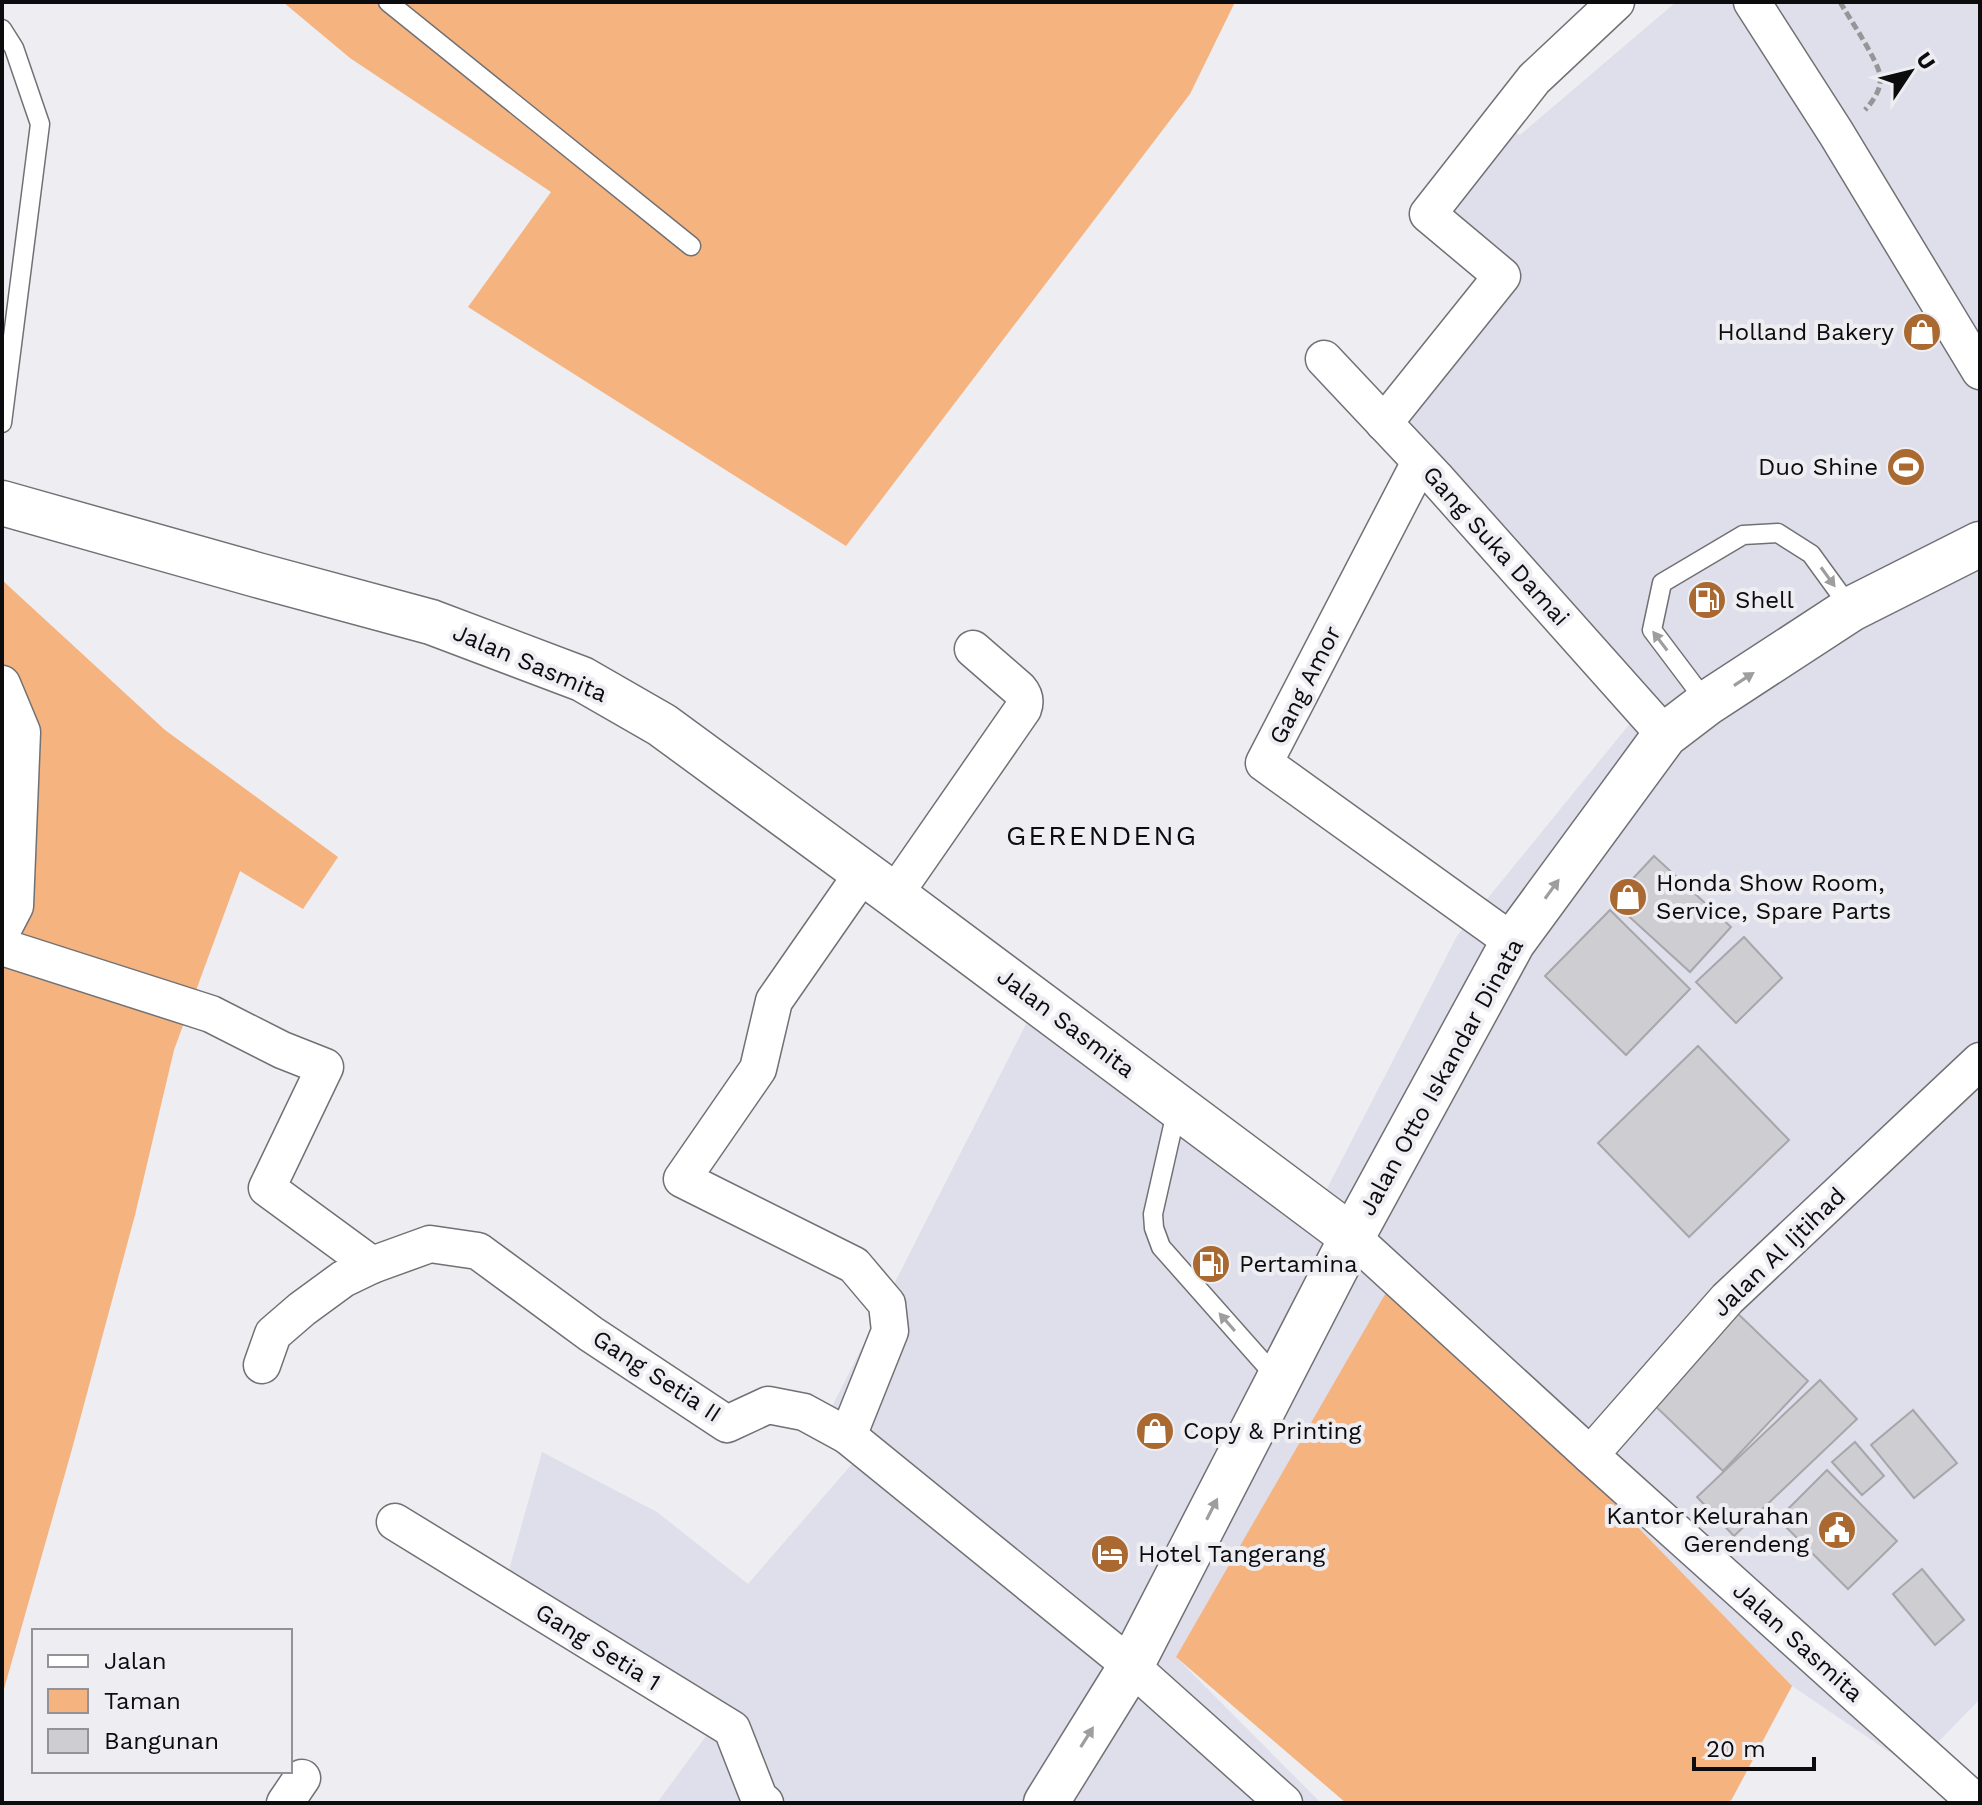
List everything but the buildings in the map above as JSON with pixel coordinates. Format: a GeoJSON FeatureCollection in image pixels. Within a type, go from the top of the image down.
{"type":"FeatureCollection","features":[{"type":"Feature","properties":{"kind":"main road","name":"Jalan Sasmita"},"geometry":{"type":"LineString","coordinates":[[2,503],[431,622],[582,679],[662,725],[1352,1237]]}},
{"type":"Feature","properties":{"kind":"main road","name":"Jalan Otto Iskandar Dinata"},"geometry":{"type":"LineString","coordinates":[[1046,1803],[1131,1666],[1352,1237],[1513,942],[1665,735],[1707,703],[1851,609],[1980,544]]}},
{"type":"Feature","properties":{"kind":"street"},"geometry":{"type":"LineString","coordinates":[[1384,423],[1502,276],[1428,214],[1534,79],[1616,2]]}},
{"type":"Feature","properties":{"kind":"street"},"geometry":{"type":"LineString","coordinates":[[1752,2],[1836,133],[1980,371]]}},
{"type":"Feature","properties":{"kind":"street","name":"Gang Suka Damai"},"geometry":{"type":"LineString","coordinates":[[1324,359],[1665,735]]}},
{"type":"Feature","properties":{"kind":"street","name":"Gang Amor"},"geometry":{"type":"LineString","coordinates":[[1420,462],[1264,763],[1513,942]]}},
{"type":"Feature","properties":{"kind":"street"},"geometry":{"type":"LineString","coordinates":[[848,1436],[890,1331],[887,1304],[854,1265],[682,1179],[758,1069],[774,1001],[878,884],[1023,709],[1024,695],[1019,689],[973,649]]}},
{"type":"Feature","properties":{"kind":"street"},"geometry":{"type":"LineString","coordinates":[[2,684],[22,732],[15,906],[2,931]]}},
{"type":"Feature","properties":{"kind":"street"},"geometry":{"type":"LineString","coordinates":[[2,947],[211,1014],[282,1050],[325,1067],[267,1188],[372,1265]]}},
{"type":"Feature","properties":{"kind":"street","name":"Jalan Al Ijtihad"},"geometry":{"type":"LineString","coordinates":[[1590,1455],[1727,1299],[1980,1061]]}},
{"type":"Feature","properties":{"kind":"street","name":"Jalan Sasmita"},"geometry":{"type":"LineString","coordinates":[[1352,1237],[1977,1803]]}},
{"type":"Feature","properties":{"kind":"street","name":"Gang Setia II"},"geometry":{"type":"LineString","coordinates":[[262,1365],[273,1334],[343,1279],[430,1244],[478,1251],[591,1334],[727,1424],[768,1405],[804,1412],[848,1436],[1131,1666],[1284,1803]]}},
{"type":"Feature","properties":{"kind":"street","name":"Gang Setia 1"},"geometry":{"type":"LineString","coordinates":[[395,1522],[732,1729],[759,1798],[765,1803]]}},
{"type":"Feature","properties":{"kind":"lane"},"geometry":{"type":"LineString","coordinates":[[388,2],[691,246]]}},
{"type":"Feature","properties":{"kind":"lane"},"geometry":{"type":"LineString","coordinates":[[2,29],[14,48],[40,124],[2,423]]}},
{"type":"Feature","properties":{"kind":"lane"},"geometry":{"type":"LineString","coordinates":[[1707,703],[1652,630],[1662,583],[1743,535],[1778,533],[1811,554],[1851,609]]}},
{"type":"Feature","properties":{"kind":"lane"},"geometry":{"type":"LineString","coordinates":[[1178,1107],[1153,1214],[1161,1247],[1279,1380]]}},
{"type":"Feature","properties":{"kind":"path"},"geometry":{"type":"LineString","coordinates":[[1836,133],[1866,110],[1877,95],[1880,76],[1840,2]]}},
{"type":"Feature","properties":{"kind":"shaded area"},"geometry":{"type":"Polygon","coordinates":[[[1676,2],[1980,2],[1980,1699],[1913,1768],[1792,1686],[1396,1278],[1176,1657],[1321,1803],[657,1803],[720,1717],[504,1588],[542,1452],[657,1512],[748,1584],[858,1457],[817,1436],[1028,1020],[1316,1210],[1457,936],[1645,705],[1389,425],[1515,286],[1437,214],[1494,120],[1520,135],[1676,2]]]}},
{"type":"Feature","properties":{"kind":"green space"},"geometry":{"type":"Polygon","coordinates":[[[283,2],[1235,2],[1190,94],[846,546],[468,307],[551,192],[350,58],[283,2]]]}},
{"type":"Feature","properties":{"kind":"green space"},"geometry":{"type":"Polygon","coordinates":[[[2,580],[165,730],[338,857],[303,909],[240,871],[174,1050],[135,1215],[2,1696],[2,910],[14,741],[2,713],[2,580]]]}},
{"type":"Feature","properties":{"kind":"green space"},"geometry":{"type":"Polygon","coordinates":[[[1395,1277],[1792,1686],[1728,1803],[1346,1803],[1176,1657],[1395,1277]]]}},
{"type":"Feature","properties":{"kind":"place","name":"Holland Bakery"},"geometry":{"type":"Point","coordinates":[1922,332]}},
{"type":"Feature","properties":{"kind":"place","name":"Duo Shine"},"geometry":{"type":"Point","coordinates":[1906,467]}},
{"type":"Feature","properties":{"kind":"place","name":"Shell"},"geometry":{"type":"Point","coordinates":[1707,600]}},
{"type":"Feature","properties":{"kind":"place","name":"Honda Show Room, Service, Spare Parts"},"geometry":{"type":"Point","coordinates":[1628,897]}},
{"type":"Feature","properties":{"kind":"place","name":"Pertamina"},"geometry":{"type":"Point","coordinates":[1211,1264]}},
{"type":"Feature","properties":{"kind":"place","name":"Copy & Printing"},"geometry":{"type":"Point","coordinates":[1155,1431]}},
{"type":"Feature","properties":{"kind":"place","name":"Kantor Kelurahan Gerendeng"},"geometry":{"type":"Point","coordinates":[1837,1530]}},
{"type":"Feature","properties":{"kind":"place","name":"Hotel Tangerang"},"geometry":{"type":"Point","coordinates":[1110,1554]}},
{"type":"Feature","properties":{"kind":"district","name":"GERENDENG"},"geometry":{"type":"Point","coordinates":[1102,835]}}]}
